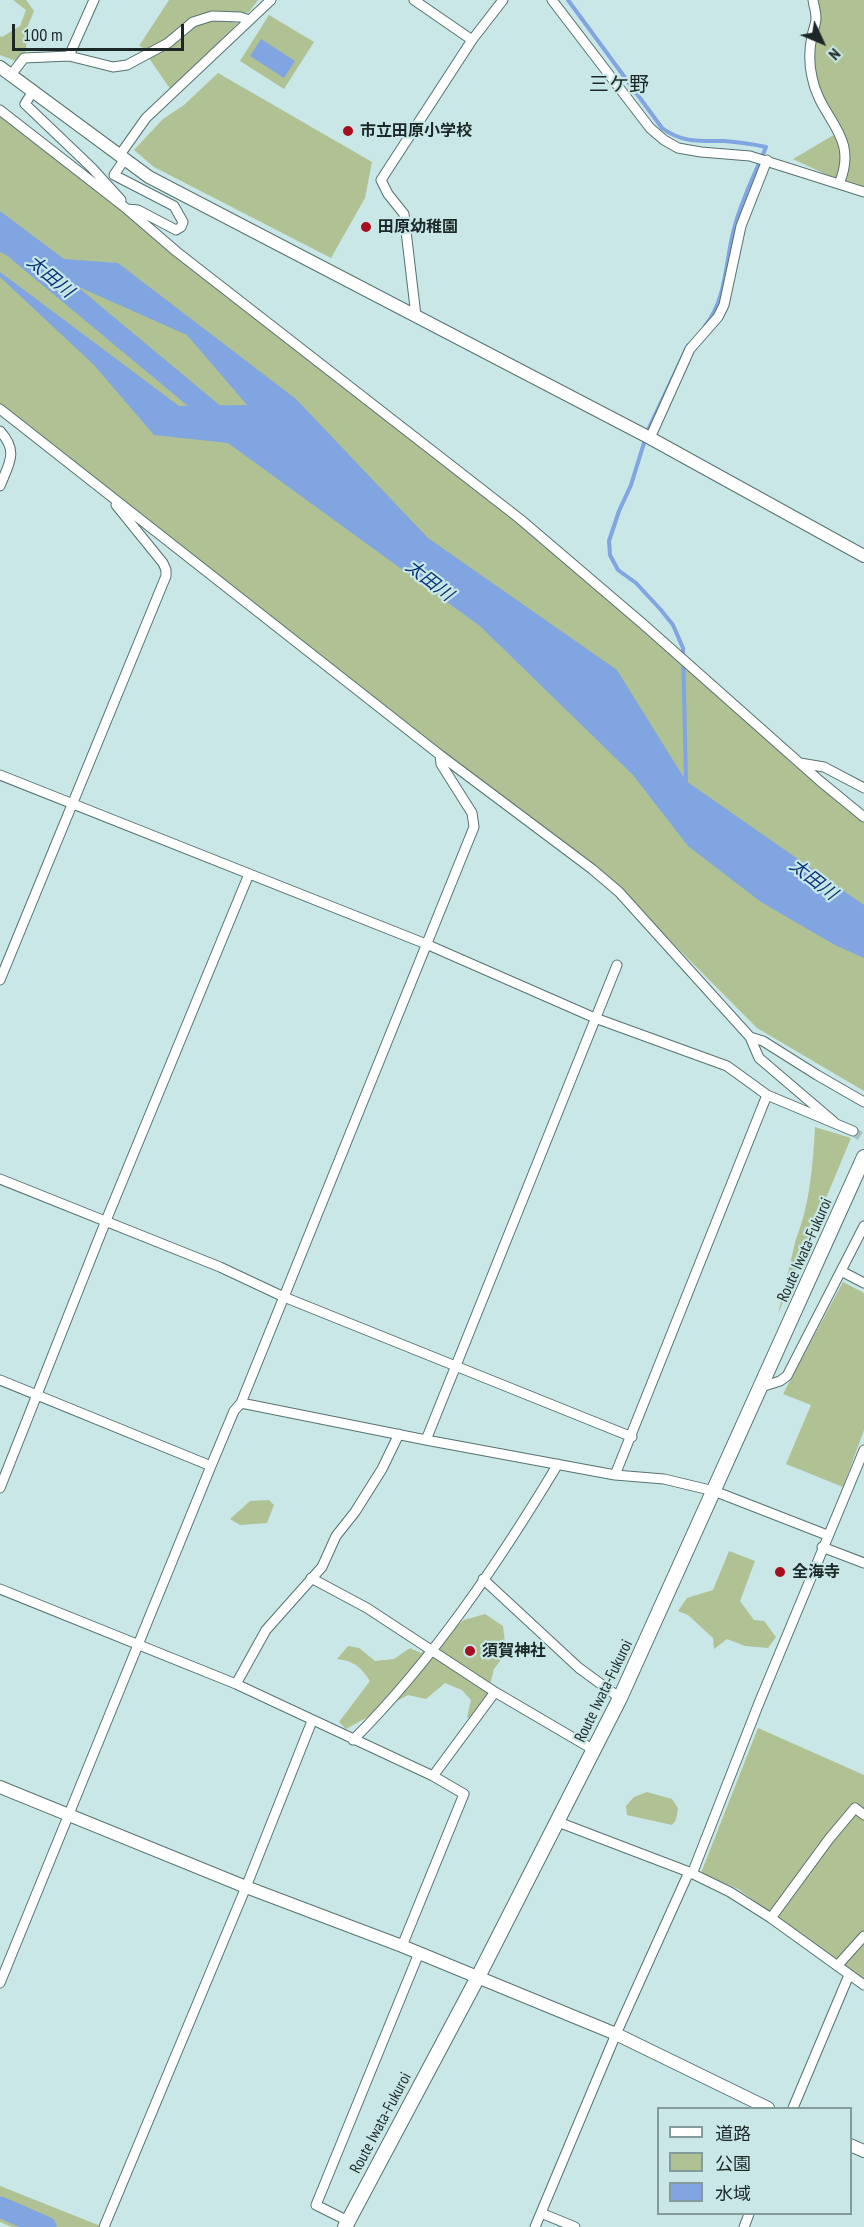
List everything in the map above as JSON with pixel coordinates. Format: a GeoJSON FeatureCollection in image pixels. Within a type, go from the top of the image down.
{"type":"FeatureCollection","features":[{"type":"Feature","properties":{"kind":"main road","name":"Route Iwata-Fukuroi"},"geometry":{"type":"LineString","coordinates":[[346,2224],[478,1977],[620,1698],[864,1156]]}},
{"type":"Feature","properties":{"kind":"street"},"geometry":{"type":"LineString","coordinates":[[69,56],[94,0]]}},
{"type":"Feature","properties":{"kind":"street"},"geometry":{"type":"LineString","coordinates":[[127,209],[138,210],[176,230],[181,227],[183,222],[174,206],[114,175],[121,158],[146,118],[271,0]]}},
{"type":"Feature","properties":{"kind":"street"},"geometry":{"type":"LineString","coordinates":[[414,0],[472,40]]}},
{"type":"Feature","properties":{"kind":"street"},"geometry":{"type":"LineString","coordinates":[[416,316],[404,214],[388,194],[381,180],[472,40],[503,0]]}},
{"type":"Feature","properties":{"kind":"street"},"geometry":{"type":"LineString","coordinates":[[552,0],[650,128],[664,140],[678,148],[767,160],[864,192]]}},
{"type":"Feature","properties":{"kind":"street"},"geometry":{"type":"LineString","coordinates":[[813,0],[816,21],[809,52],[812,78],[817,94],[840,132],[846,169],[839,184]]}},
{"type":"Feature","properties":{"kind":"street"},"geometry":{"type":"LineString","coordinates":[[11,75],[24,58],[69,56],[113,67],[127,65],[168,43],[193,22],[212,16],[240,17],[250,20]]}},
{"type":"Feature","properties":{"kind":"street"},"geometry":{"type":"LineString","coordinates":[[0,67],[149,177],[650,438],[864,556]]}},
{"type":"Feature","properties":{"kind":"street"},"geometry":{"type":"LineString","coordinates":[[33,92],[25,104],[118,194],[127,209]]}},
{"type":"Feature","properties":{"kind":"street"},"geometry":{"type":"LineString","coordinates":[[0,110],[127,209],[177,252],[520,519],[849,806],[864,816]]}},
{"type":"Feature","properties":{"kind":"street"},"geometry":{"type":"LineString","coordinates":[[650,438],[690,349],[718,317],[724,305],[741,226],[767,160]]}},
{"type":"Feature","properties":{"kind":"street"},"geometry":{"type":"LineString","coordinates":[[0,409],[440,755],[592,869],[619,892],[750,1037],[759,1058],[834,1122]]}},
{"type":"Feature","properties":{"kind":"street"},"geometry":{"type":"LineString","coordinates":[[0,431],[11,446],[12,453],[0,486]]}},
{"type":"Feature","properties":{"kind":"street"},"geometry":{"type":"LineString","coordinates":[[0,980],[166,576],[163,563],[106,494]]}},
{"type":"Feature","properties":{"kind":"street"},"geometry":{"type":"LineString","coordinates":[[0,1983],[211,1466],[234,1411],[241,1403],[474,827],[472,813],[441,764],[440,755]]}},
{"type":"Feature","properties":{"kind":"street"},"geometry":{"type":"LineString","coordinates":[[800,763],[824,766],[864,788]]}},
{"type":"Feature","properties":{"kind":"street"},"geometry":{"type":"LineString","coordinates":[[0,775],[426,944],[595,1018],[727,1066],[767,1095],[853,1131]]}},
{"type":"Feature","properties":{"kind":"street"},"geometry":{"type":"LineString","coordinates":[[0,1488],[105,1222],[249,874]]}},
{"type":"Feature","properties":{"kind":"street"},"geometry":{"type":"LineString","coordinates":[[426,1440],[617,965]]}},
{"type":"Feature","properties":{"kind":"street"},"geometry":{"type":"LineString","coordinates":[[750,1037],[763,1041],[864,1102]]}},
{"type":"Feature","properties":{"kind":"street"},"geometry":{"type":"LineString","coordinates":[[615,1475],[767,1095]]}},
{"type":"Feature","properties":{"kind":"street"},"geometry":{"type":"LineString","coordinates":[[0,1179],[220,1267],[284,1297],[632,1437]]}},
{"type":"Feature","properties":{"kind":"street"},"geometry":{"type":"LineString","coordinates":[[761,1387],[780,1381],[786,1376],[864,1226]]}},
{"type":"Feature","properties":{"kind":"street"},"geometry":{"type":"LineString","coordinates":[[841,1271],[864,1283]]}},
{"type":"Feature","properties":{"kind":"street"},"geometry":{"type":"LineString","coordinates":[[0,1380],[211,1466]]}},
{"type":"Feature","properties":{"kind":"street"},"geometry":{"type":"LineString","coordinates":[[241,1403],[615,1475],[664,1479],[714,1491],[827,1535]]}},
{"type":"Feature","properties":{"kind":"street"},"geometry":{"type":"LineString","coordinates":[[236,1684],[266,1630],[322,1567],[336,1536],[355,1512],[382,1469],[399,1434]]}},
{"type":"Feature","properties":{"kind":"street"},"geometry":{"type":"LineString","coordinates":[[535,2227],[616,2034],[690,1873],[822,1546],[864,1450]]}},
{"type":"Feature","properties":{"kind":"street"},"geometry":{"type":"LineString","coordinates":[[353,1740],[432,1652],[513,1537],[558,1464]]}},
{"type":"Feature","properties":{"kind":"street"},"geometry":{"type":"LineString","coordinates":[[822,1546],[864,1563]]}},
{"type":"Feature","properties":{"kind":"street"},"geometry":{"type":"LineString","coordinates":[[311,1578],[367,1608],[495,1692],[594,1750]]}},
{"type":"Feature","properties":{"kind":"street"},"geometry":{"type":"LineString","coordinates":[[483,1579],[579,1668],[620,1698]]}},
{"type":"Feature","properties":{"kind":"street"},"geometry":{"type":"LineString","coordinates":[[0,1589],[236,1684],[433,1776],[464,1794],[402,1946]]}},
{"type":"Feature","properties":{"kind":"street"},"geometry":{"type":"LineString","coordinates":[[433,1776],[495,1692]]}},
{"type":"Feature","properties":{"kind":"street"},"geometry":{"type":"LineString","coordinates":[[104,2227],[246,1887],[312,1720]]}},
{"type":"Feature","properties":{"kind":"street"},"geometry":{"type":"LineString","coordinates":[[0,1788],[246,1887],[402,1946],[616,2034],[764,2107]]}},
{"type":"Feature","properties":{"kind":"street"},"geometry":{"type":"LineString","coordinates":[[771,1918],[829,1839],[855,1808],[864,1815]]}},
{"type":"Feature","properties":{"kind":"street"},"geometry":{"type":"LineString","coordinates":[[558,1822],[690,1873],[730,1892],[771,1918],[864,1985]]}},
{"type":"Feature","properties":{"kind":"street"},"geometry":{"type":"LineString","coordinates":[[837,1966],[864,1936]]}},
{"type":"Feature","properties":{"kind":"street"},"geometry":{"type":"LineString","coordinates":[[346,2224],[316,2205],[419,1953]]}},
{"type":"Feature","properties":{"kind":"street"},"geometry":{"type":"LineString","coordinates":[[794,2107],[849,1975]]}},
{"type":"Feature","properties":{"kind":"street"},"geometry":{"type":"LineString","coordinates":[[541,2213],[575,2227]]}},
{"type":"Feature","properties":{"kind":"green space"},"geometry":{"type":"Polygon","coordinates":[[[13,0],[26,0],[34,11],[27,28],[26,51],[18,62],[0,55],[0,36],[20,26],[26,10],[13,0]]]}},
{"type":"Feature","properties":{"kind":"green space"},"geometry":{"type":"Polygon","coordinates":[[[169,0],[258,0],[249,12],[211,19],[238,23],[171,90],[146,54],[150,51],[139,46],[169,0]]]}},
{"type":"Feature","properties":{"kind":"green space"},"geometry":{"type":"Polygon","coordinates":[[[817,0],[864,0],[864,192],[793,159],[839,132],[814,84],[817,0]]]}},
{"type":"Feature","properties":{"kind":"green space"},"geometry":{"type":"Polygon","coordinates":[[[269,15],[314,42],[284,89],[240,61],[269,15]]]}},
{"type":"Feature","properties":{"kind":"green space"},"geometry":{"type":"Polygon","coordinates":[[[218,73],[372,162],[365,198],[331,258],[154,167],[134,150],[163,119],[184,105],[218,73]]]}},
{"type":"Feature","properties":{"kind":"green space"},"geometry":{"type":"Polygon","coordinates":[[[0,110],[627,610],[864,816],[864,1091],[757,1028],[608,878],[350,683],[0,408],[0,110]]]}},
{"type":"Feature","properties":{"kind":"green space"},"geometry":{"type":"Polygon","coordinates":[[[815,1127],[851,1138],[778,1314],[808,1198],[815,1127]]]}},
{"type":"Feature","properties":{"kind":"green space"},"geometry":{"type":"Polygon","coordinates":[[[843,1282],[864,1293],[864,1430],[843,1487],[786,1464],[811,1405],[783,1394],[843,1282]]]}},
{"type":"Feature","properties":{"kind":"green space"},"geometry":{"type":"Polygon","coordinates":[[[269,1500],[274,1505],[267,1523],[240,1525],[230,1519],[250,1501],[269,1500]]]}},
{"type":"Feature","properties":{"kind":"green space"},"geometry":{"type":"Polygon","coordinates":[[[729,1551],[755,1561],[740,1601],[754,1620],[764,1621],[776,1637],[768,1648],[745,1646],[727,1639],[714,1649],[713,1638],[688,1615],[678,1611],[687,1598],[713,1590],[729,1551]]]}},
{"type":"Feature","properties":{"kind":"green space"},"geometry":{"type":"Polygon","coordinates":[[[485,1614],[503,1626],[506,1653],[494,1669],[484,1708],[474,1720],[467,1717],[471,1700],[462,1690],[445,1683],[426,1699],[408,1695],[346,1729],[339,1722],[370,1681],[356,1666],[348,1661],[337,1659],[348,1646],[359,1648],[375,1661],[394,1659],[410,1648],[421,1653],[464,1620],[485,1614]]]}},
{"type":"Feature","properties":{"kind":"green space"},"geometry":{"type":"Polygon","coordinates":[[[758,1728],[864,1775],[864,1981],[738,1889],[701,1873],[758,1728]]]}},
{"type":"Feature","properties":{"kind":"green space"},"geometry":{"type":"Polygon","coordinates":[[[647,1792],[672,1799],[678,1808],[676,1820],[672,1825],[627,1815],[626,1806],[634,1797],[647,1792]]]}},
{"type":"Feature","properties":{"kind":"green space"},"geometry":{"type":"Polygon","coordinates":[[[0,2186],[103,2227],[12,2227],[0,2222],[0,2186]]]}},
{"type":"Feature","properties":{"kind":"water"},"geometry":{"type":"Polygon","coordinates":[[[261,39],[295,61],[284,78],[250,56],[261,39]]]}},
{"type":"Feature","properties":{"kind":"water"},"geometry":{"type":"Polygon","coordinates":[[[0,211],[64,259],[118,263],[296,399],[428,538],[617,670],[686,781],[864,905],[864,958],[835,945],[761,902],[688,846],[633,775],[480,626],[228,443],[154,435],[94,365],[0,277],[0,272],[179,406],[247,405],[187,335],[0,252],[0,211]]]}},
{"type":"Feature","properties":{"kind":"waterway"},"geometry":{"type":"LineString","coordinates":[[568,0],[662,128],[684,139],[730,141],[766,147],[737,219],[718,304],[705,326]]}},
{"type":"Feature","properties":{"kind":"waterway","name":"太田川"},"geometry":{"type":"LineString","coordinates":[[0,236],[226,424]]}},
{"type":"Feature","properties":{"kind":"waterway"},"geometry":{"type":"LineString","coordinates":[[686,781],[683,648],[673,625],[661,610],[636,583],[618,570],[610,555],[609,541],[631,485],[648,430],[688,345]]}},
{"type":"Feature","properties":{"kind":"waterway"},"geometry":{"type":"LineString","coordinates":[[0,2207],[46,2227]]}},
{"type":"Feature","properties":{"kind":"tunnel"},"geometry":{"type":"LineString","coordinates":[[853,1131],[864,1139]]}},
{"type":"Feature","properties":{"kind":"place","name":"市立田原小学校"},"geometry":{"type":"Point","coordinates":[348,131]}},
{"type":"Feature","properties":{"kind":"place","name":"田原幼稚園"},"geometry":{"type":"Point","coordinates":[366,227]}},
{"type":"Feature","properties":{"kind":"place","name":"全海寺"},"geometry":{"type":"Point","coordinates":[780,1572]}},
{"type":"Feature","properties":{"kind":"place","name":"須賀神社"},"geometry":{"type":"Point","coordinates":[470,1651]}},
{"type":"Feature","properties":{"kind":"district","name":"三ケ野"},"geometry":{"type":"Point","coordinates":[619,85]}}]}
